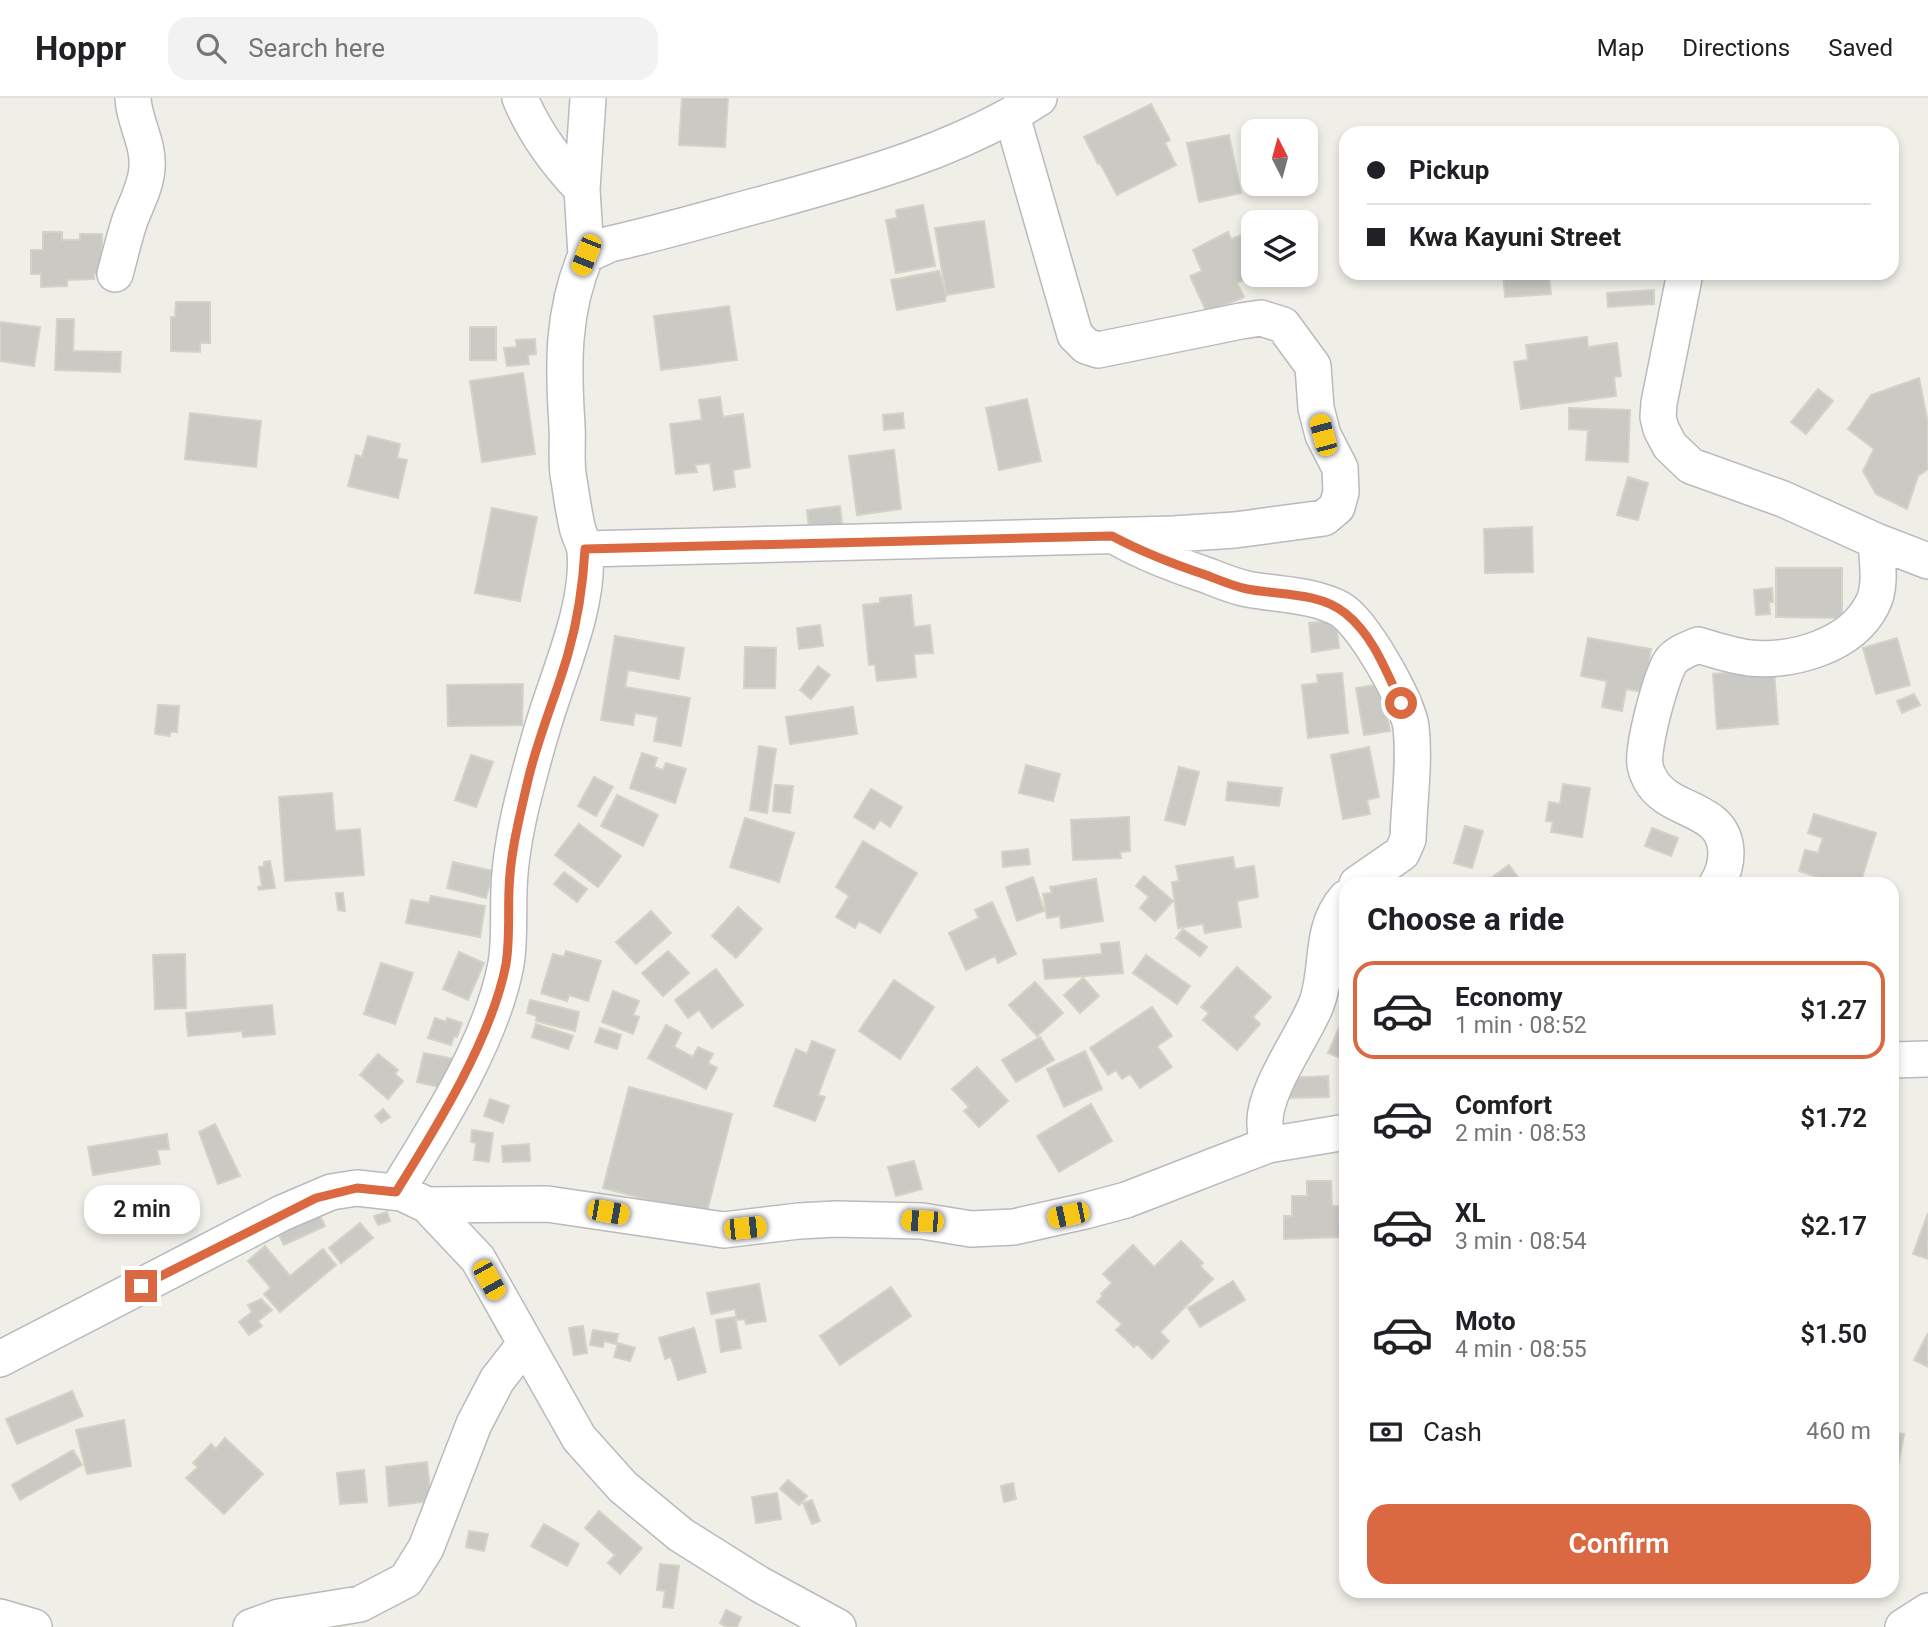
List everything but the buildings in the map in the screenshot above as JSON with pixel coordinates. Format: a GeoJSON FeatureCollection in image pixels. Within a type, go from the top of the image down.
{"type":"FeatureCollection","features":[{"type":"Feature","properties":{"kind":"street"},"geometry":{"type":"LineString","coordinates":[[115,274],[129,224],[144,186],[147,167],[144,139],[133,107],[133,98]]}},
{"type":"Feature","properties":{"kind":"street"},"geometry":{"type":"LineString","coordinates":[[520,98],[527,115],[556,162],[582,189]]}},
{"type":"Feature","properties":{"kind":"street"},"geometry":{"type":"LineString","coordinates":[[411,1198],[453,1093],[478,1045],[498,997],[506,962],[512,857],[528,778],[568,655],[583,585],[585,549],[577,528],[568,471],[564,352],[568,309],[575,281],[586,255],[582,189],[588,98]]}},
{"type":"Feature","properties":{"kind":"street"},"geometry":{"type":"LineString","coordinates":[[585,549],[1112,536],[1235,530],[1324,518],[1338,507],[1341,492],[1340,468],[1323,435],[1318,417],[1313,366],[1283,326],[1261,318],[1098,350],[1086,346],[1075,335],[1025,107],[940,147],[839,183],[610,244],[586,255]]}},
{"type":"Feature","properties":{"kind":"street"},"geometry":{"type":"LineString","coordinates":[[1684,280],[1673,339],[1664,369],[1658,417],[1670,446],[1691,466],[1783,499],[1875,541],[1928,561]]}},
{"type":"Feature","properties":{"kind":"street"},"geometry":{"type":"LineString","coordinates":[[1112,536],[1182,568],[1246,589],[1282,593],[1325,603],[1343,611],[1362,629],[1377,652],[1410,723],[1412,740],[1408,839],[1402,853],[1367,877]]}},
{"type":"Feature","properties":{"kind":"street"},"geometry":{"type":"LineString","coordinates":[[1721,877],[1726,859],[1725,840],[1719,828],[1710,819],[1694,813],[1663,794],[1651,782],[1644,764],[1656,703],[1667,669],[1672,660],[1698,645],[1749,658],[1777,659],[1816,650],[1842,636],[1860,622],[1873,604],[1878,580],[1875,541]]}},
{"type":"Feature","properties":{"kind":"street"},"geometry":{"type":"LineString","coordinates":[[1268,1145],[1264,1122],[1270,1100],[1287,1058],[1317,1003],[1329,926],[1339,910]]}},
{"type":"Feature","properties":{"kind":"street"},"geometry":{"type":"LineString","coordinates":[[1899,1060],[1928,1059]]}},
{"type":"Feature","properties":{"kind":"street"},"geometry":{"type":"LineString","coordinates":[[0,1359],[282,1213],[316,1198],[357,1188],[411,1198],[547,1204],[724,1230],[799,1221],[847,1219],[922,1221],[971,1229],[1014,1227],[1126,1200],[1268,1145],[1339,1133]]}},
{"type":"Feature","properties":{"kind":"street"},"geometry":{"type":"LineString","coordinates":[[411,1198],[478,1259],[579,1438],[623,1487],[681,1535],[759,1584],[838,1627]]}},
{"type":"Feature","properties":{"kind":"street"},"geometry":{"type":"LineString","coordinates":[[251,1627],[279,1617],[360,1604],[407,1580],[426,1548],[474,1424],[497,1380],[525,1344]]}},
{"type":"Feature","properties":{"kind":"street"},"geometry":{"type":"LineString","coordinates":[[1903,1627],[1928,1611]]}},
{"type":"Feature","properties":{"kind":"street"},"geometry":{"type":"LineString","coordinates":[[0,1617],[34,1627]]}},
{"type":"Feature","properties":{"kind":"route"},"geometry":{"type":"LineString","coordinates":[[141,1286],[282,1213],[331,1192],[370,1188],[396,1192],[420,1153],[478,1045],[498,997],[506,962],[512,857],[528,778],[552,697],[568,655],[583,585],[585,549],[1112,536],[1182,568],[1246,589],[1282,593],[1325,603],[1343,611],[1362,629],[1377,652],[1401,703]]}}]}
